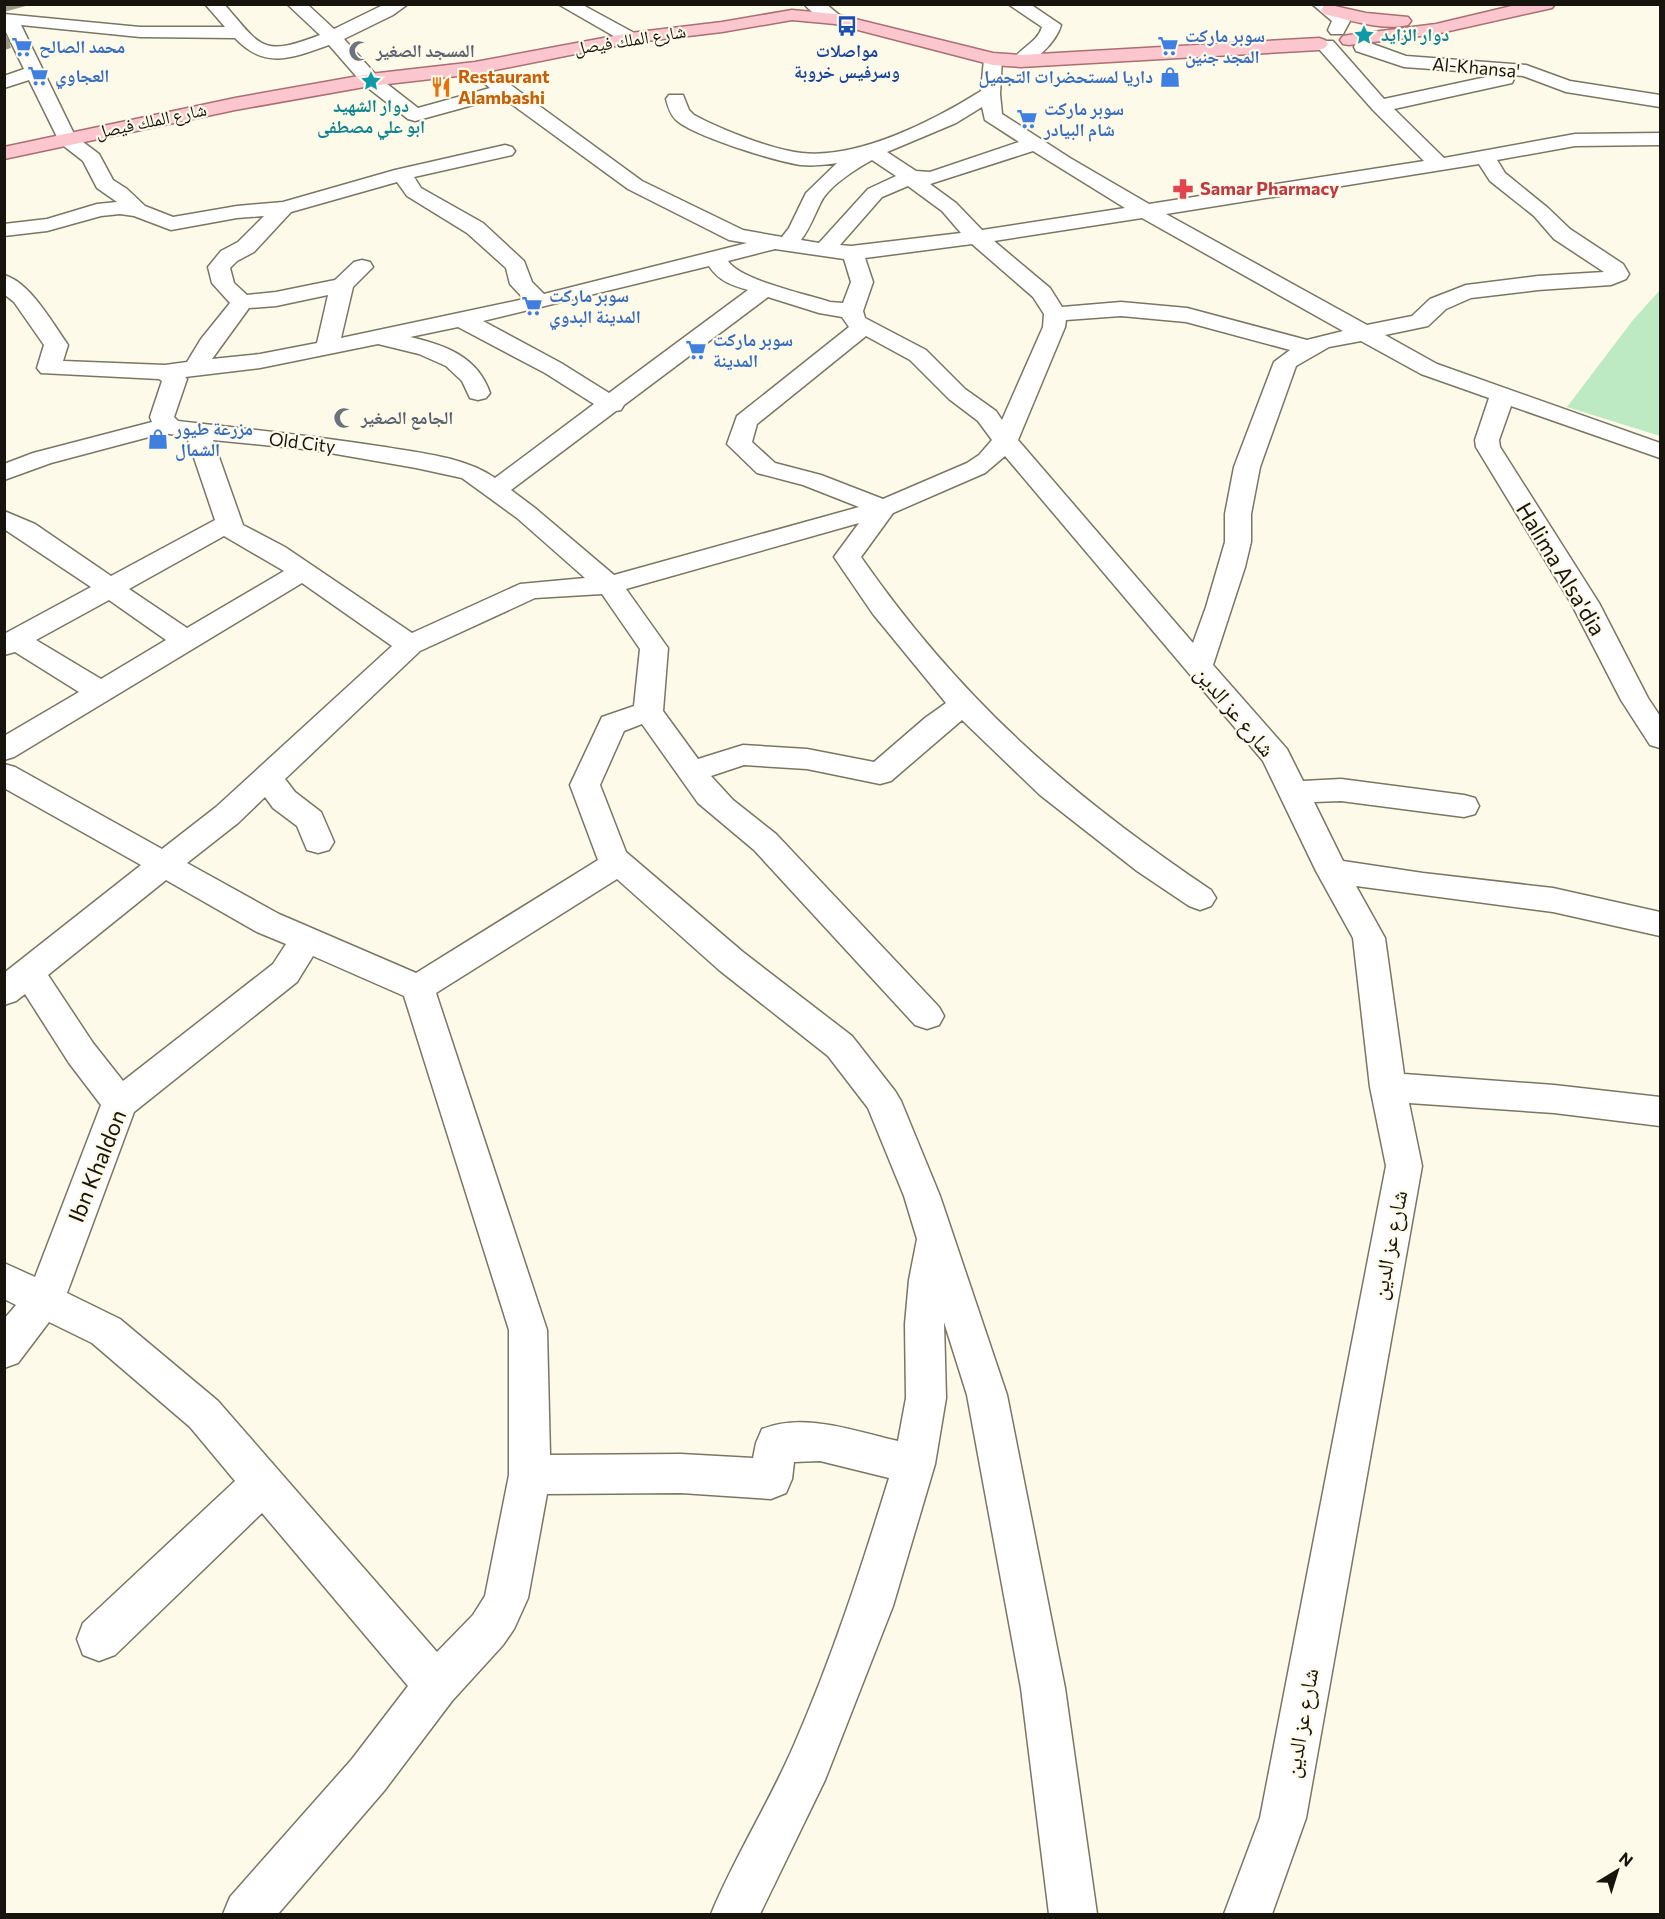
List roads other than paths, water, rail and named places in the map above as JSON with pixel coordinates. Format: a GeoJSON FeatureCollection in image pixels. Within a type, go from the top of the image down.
{"type":"FeatureCollection","features":[{"type":"Feature","properties":{"kind":"main road"},"geometry":{"type":"LineString","coordinates":[[1328,29],[1419,22],[1498,4]]}},
{"type":"Feature","properties":{"kind":"main road"},"geometry":{"type":"LineString","coordinates":[[1328,29],[1436,29],[1546,4]]}},
{"type":"Feature","properties":{"kind":"main road","name":"شارع الملك فيصل"},"geometry":{"type":"LineString","coordinates":[[4,153],[235,104],[370,80],[475,68],[630,38],[722,27],[792,15],[835,19],[993,59],[1020,61],[1101,58],[1257,46],[1328,29]]}},
{"type":"Feature","properties":{"kind":"street"},"geometry":{"type":"LineString","coordinates":[[214,4],[257,49],[271,54],[333,38],[362,26],[399,4]]}},
{"type":"Feature","properties":{"kind":"street"},"geometry":{"type":"LineString","coordinates":[[296,4],[333,38],[370,80],[415,123],[504,90]]}},
{"type":"Feature","properties":{"kind":"street"},"geometry":{"type":"LineString","coordinates":[[567,4],[630,38]]}},
{"type":"Feature","properties":{"kind":"street"},"geometry":{"type":"LineString","coordinates":[[813,4],[835,19]]}},
{"type":"Feature","properties":{"kind":"street"},"geometry":{"type":"LineString","coordinates":[[1017,4],[1052,25],[1047,39],[1025,54],[1020,61]]}},
{"type":"Feature","properties":{"kind":"street"},"geometry":{"type":"LineString","coordinates":[[7,18],[64,7]]}},
{"type":"Feature","properties":{"kind":"street"},"geometry":{"type":"LineString","coordinates":[[7,18],[140,32],[241,33]]}},
{"type":"Feature","properties":{"kind":"street"},"geometry":{"type":"LineString","coordinates":[[7,18],[36,71],[67,139],[92,158],[104,184],[120,193],[138,210],[171,224],[237,212],[284,208],[402,174],[505,151]]}},
{"type":"Feature","properties":{"kind":"street"},"geometry":{"type":"LineString","coordinates":[[1328,29],[1380,106],[1439,165]]}},
{"type":"Feature","properties":{"kind":"street","name":"Al-Khansa'"},"geometry":{"type":"LineString","coordinates":[[1328,29],[1400,60],[1526,71],[1566,86],[1660,101]]}},
{"type":"Feature","properties":{"kind":"street"},"geometry":{"type":"LineString","coordinates":[[993,59],[990,94],[992,116],[1034,144],[1145,210],[1429,369],[1660,451]]}},
{"type":"Feature","properties":{"kind":"street"},"geometry":{"type":"LineString","coordinates":[[475,68],[635,185],[737,235],[780,244],[851,252],[977,237],[1439,165],[1575,140],[1660,139]]}},
{"type":"Feature","properties":{"kind":"street"},"geometry":{"type":"LineString","coordinates":[[4,82],[36,71]]}},
{"type":"Feature","properties":{"kind":"street"},"geometry":{"type":"LineString","coordinates":[[1380,106],[1499,81],[1526,71]]}},
{"type":"Feature","properties":{"kind":"street"},"geometry":{"type":"LineString","coordinates":[[10,295],[56,345],[49,368],[165,372],[260,361],[378,337],[539,302],[780,244],[799,229],[807,207],[818,191],[846,166],[871,151],[949,119],[990,94]]}},
{"type":"Feature","properties":{"kind":"street"},"geometry":{"type":"LineString","coordinates":[[120,1103],[81,1053],[17,983],[86,925],[227,815],[410,645],[530,590],[609,585],[884,508],[976,468],[993,456],[1005,441],[1054,327],[1055,314],[1042,293],[977,237],[949,207],[911,177],[871,151],[835,158],[799,159],[687,120],[678,111],[676,99]]}},
{"type":"Feature","properties":{"kind":"street"},"geometry":{"type":"LineString","coordinates":[[825,249],[875,193],[911,177],[932,178],[1034,144]]}},
{"type":"Feature","properties":{"kind":"street"},"geometry":{"type":"LineString","coordinates":[[1198,667],[1232,567],[1238,542],[1241,490],[1251,456],[1286,362],[1309,348],[1338,338],[1420,321],[1438,304],[1466,292],[1617,275],[1615,269],[1562,234],[1541,212],[1497,177],[1485,157]]}},
{"type":"Feature","properties":{"kind":"street"},"geometry":{"type":"LineString","coordinates":[[402,174],[414,192],[475,228],[516,266],[521,284],[539,302]]}},
{"type":"Feature","properties":{"kind":"street"},"geometry":{"type":"LineString","coordinates":[[284,208],[246,247],[229,256],[219,267],[219,279],[230,293],[242,302],[276,299],[342,285],[362,267]]}},
{"type":"Feature","properties":{"kind":"street"},"geometry":{"type":"LineString","coordinates":[[4,230],[16,231],[47,225],[97,210],[138,210]]}},
{"type":"Feature","properties":{"kind":"street"},"geometry":{"type":"LineString","coordinates":[[851,252],[857,262],[862,282],[857,319],[806,375],[772,398],[746,421],[739,444],[766,468],[812,480],[884,508]]}},
{"type":"Feature","properties":{"kind":"street","name":"شارع عز الدين"},"geometry":{"type":"LineString","coordinates":[[715,258],[728,276],[857,319],[918,355],[957,394],[987,416],[1005,441],[1276,756],[1332,871],[1369,938],[1388,1087],[1404,1166],[1283,1818],[1248,1914]]}},
{"type":"Feature","properties":{"kind":"street"},"geometry":{"type":"LineString","coordinates":[[327,347],[342,285]]}},
{"type":"Feature","properties":{"kind":"street"},"geometry":{"type":"LineString","coordinates":[[495,490],[612,405],[764,289]]}},
{"type":"Feature","properties":{"kind":"street"},"geometry":{"type":"LineString","coordinates":[[195,369],[209,344],[242,302]]}},
{"type":"Feature","properties":{"kind":"street"},"geometry":{"type":"LineString","coordinates":[[1055,314],[1121,309],[1188,315],[1309,348]]}},
{"type":"Feature","properties":{"kind":"street"},"geometry":{"type":"LineString","coordinates":[[461,319],[553,368],[612,405]]}},
{"type":"Feature","properties":{"kind":"street"},"geometry":{"type":"LineString","coordinates":[[378,337],[425,349],[460,365],[475,381],[478,393]]}},
{"type":"Feature","properties":{"kind":"street"},"geometry":{"type":"LineString","coordinates":[[4,473],[42,458],[166,425],[162,417],[175,379],[165,372]]}},
{"type":"Feature","properties":{"kind":"street","name":"Halima Alsa'dia"},"geometry":{"type":"LineString","coordinates":[[1502,396],[1487,440],[1488,447],[1585,603],[1635,700],[1660,738]]}},
{"type":"Feature","properties":{"kind":"street","name":"Old City"},"geometry":{"type":"LineString","coordinates":[[166,425],[198,432],[313,443],[416,460],[471,473],[526,513],[609,585],[654,648],[648,712]]}},
{"type":"Feature","properties":{"kind":"street"},"geometry":{"type":"LineString","coordinates":[[198,432],[228,524],[234,532],[276,553],[410,645]]}},
{"type":"Feature","properties":{"kind":"street"},"geometry":{"type":"LineString","coordinates":[[884,508],[847,557],[871,594],[912,648],[995,739],[1063,798],[1138,857],[1200,898]]}},
{"type":"Feature","properties":{"kind":"street"},"geometry":{"type":"LineString","coordinates":[[4,519],[26,530],[186,641]]}},
{"type":"Feature","properties":{"kind":"street"},"geometry":{"type":"LineString","coordinates":[[10,643],[228,524]]}},
{"type":"Feature","properties":{"kind":"street"},"geometry":{"type":"LineString","coordinates":[[4,750],[303,571]]}},
{"type":"Feature","properties":{"kind":"street"},"geometry":{"type":"LineString","coordinates":[[10,643],[102,692]]}},
{"type":"Feature","properties":{"kind":"street"},"geometry":{"type":"LineString","coordinates":[[690,772],[743,755],[807,759],[880,774],[935,725],[963,705]]}},
{"type":"Feature","properties":{"kind":"street"},"geometry":{"type":"LineString","coordinates":[[927,1016],[765,842],[722,808],[690,772],[662,728],[648,712],[612,724],[585,780],[612,857],[731,961],[840,1046],[881,1097],[922,1196],[987,1395],[1043,1688],[1073,1914]]}},
{"type":"Feature","properties":{"kind":"street"},"geometry":{"type":"LineString","coordinates":[[4,774],[268,923],[418,988],[528,1330],[530,1475],[506,1598],[499,1614],[488,1630],[436,1685],[368,1775],[247,1914]]}},
{"type":"Feature","properties":{"kind":"street"},"geometry":{"type":"LineString","coordinates":[[267,777],[284,800],[309,820],[318,842]]}},
{"type":"Feature","properties":{"kind":"street"},"geometry":{"type":"LineString","coordinates":[[1294,792],[1341,790],[1464,806]]}},
{"type":"Feature","properties":{"kind":"street"},"geometry":{"type":"LineString","coordinates":[[418,988],[618,863]]}},
{"type":"Feature","properties":{"kind":"street"},"geometry":{"type":"LineString","coordinates":[[1332,871],[1423,885],[1552,900],[1660,924]]}},
{"type":"Feature","properties":{"kind":"street","name":"Ibn Khaldon"},"geometry":{"type":"LineString","coordinates":[[4,1350],[48,1293],[120,1103],[285,973],[306,940]]}},
{"type":"Feature","properties":{"kind":"street"},"geometry":{"type":"LineString","coordinates":[[1388,1087],[1554,1099],[1660,1112]]}},
{"type":"Feature","properties":{"kind":"street"},"geometry":{"type":"LineString","coordinates":[[735,1914],[809,1764],[842,1683],[871,1606],[914,1464],[926,1398],[924,1324],[935,1236]]}},
{"type":"Feature","properties":{"kind":"street"},"geometry":{"type":"LineString","coordinates":[[4,1280],[106,1331],[204,1414],[436,1685]]}},
{"type":"Feature","properties":{"kind":"street"},"geometry":{"type":"LineString","coordinates":[[530,1475],[636,1472],[740,1475],[771,1479],[776,1443],[820,1442],[914,1464]]}},
{"type":"Feature","properties":{"kind":"street"},"geometry":{"type":"LineString","coordinates":[[99,1639],[263,1483]]}},
{"type":"Feature","properties":{"kind":"place","name":"مواصلات وسرفيس خروبة"},"geometry":{"type":"Point","coordinates":[847,26]}},
{"type":"Feature","properties":{"kind":"place","name":"دوار الزايد"},"geometry":{"type":"Point","coordinates":[1364,35]}},
{"type":"Feature","properties":{"kind":"place","name":"سوبر ماركت المجد جنين"},"geometry":{"type":"Point","coordinates":[1168,46]}},
{"type":"Feature","properties":{"kind":"place","name":"محمد الصالح"},"geometry":{"type":"Point","coordinates":[22,47]}},
{"type":"Feature","properties":{"kind":"place","name":"المسجد الصغير"},"geometry":{"type":"Point","coordinates":[359,51]}},
{"type":"Feature","properties":{"kind":"place","name":"العجاوي"},"geometry":{"type":"Point","coordinates":[38,76]}},
{"type":"Feature","properties":{"kind":"place","name":"داريا لمستحضرات التجميل"},"geometry":{"type":"Point","coordinates":[1170,77]}},
{"type":"Feature","properties":{"kind":"place","name":"دوار الشهيد ابو علي مصطفى"},"geometry":{"type":"Point","coordinates":[371,81]}},
{"type":"Feature","properties":{"kind":"place","name":"Restaurant Alambashi"},"geometry":{"type":"Point","coordinates":[441,87]}},
{"type":"Feature","properties":{"kind":"place","name":"سوبر ماركت شام البيادر"},"geometry":{"type":"Point","coordinates":[1027,119]}},
{"type":"Feature","properties":{"kind":"place","name":"Samar Pharmacy"},"geometry":{"type":"Point","coordinates":[1183,189]}},
{"type":"Feature","properties":{"kind":"place","name":"سوبر ماركت المدينة البدوي"},"geometry":{"type":"Point","coordinates":[532,306]}},
{"type":"Feature","properties":{"kind":"place","name":"سوبر ماركت المدينة"},"geometry":{"type":"Point","coordinates":[696,350]}},
{"type":"Feature","properties":{"kind":"place","name":"الجامع الصغير"},"geometry":{"type":"Point","coordinates":[344,418]}},
{"type":"Feature","properties":{"kind":"place","name":"مزرعة طيور الشمال"},"geometry":{"type":"Point","coordinates":[158,439]}}]}
